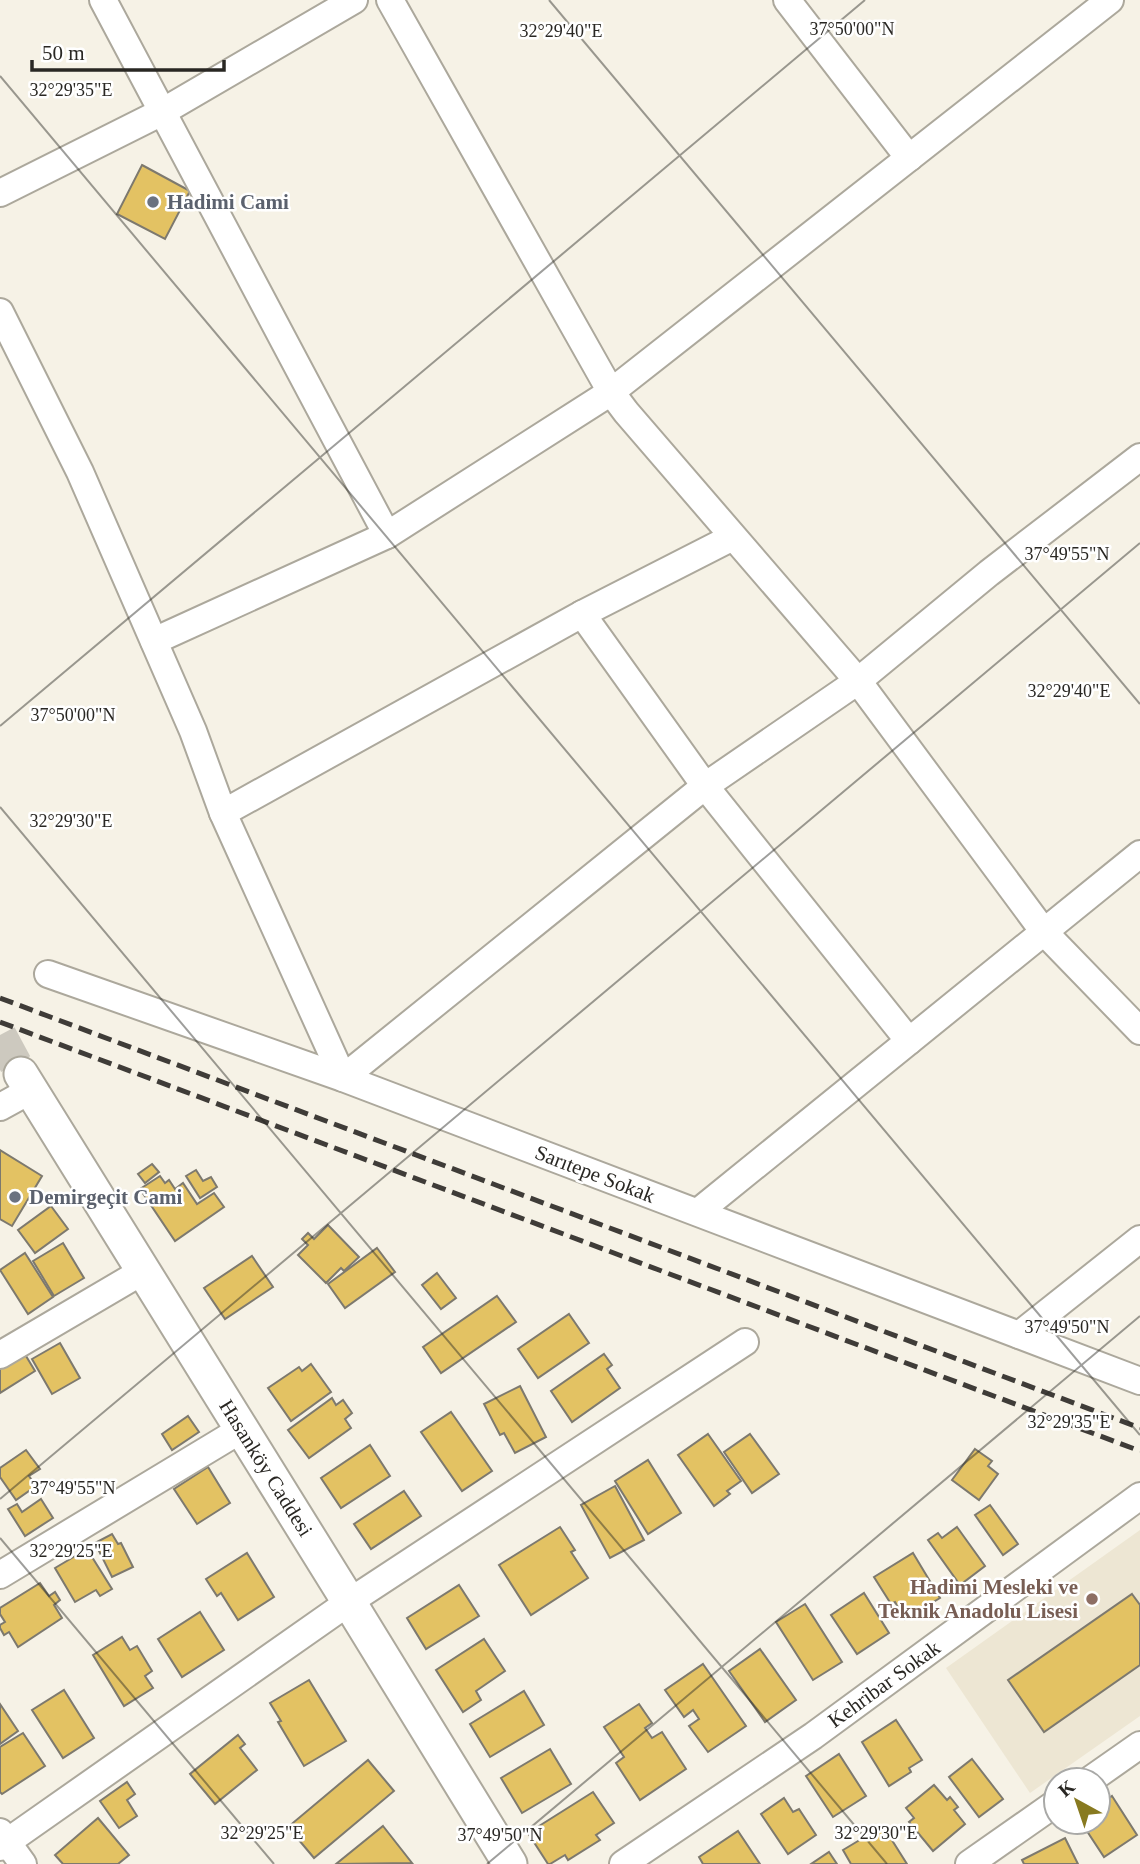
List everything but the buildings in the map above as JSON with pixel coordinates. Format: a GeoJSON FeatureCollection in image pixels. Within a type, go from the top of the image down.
{"type":"FeatureCollection","features":[{"type":"Feature","properties":{"kind":"street"},"geometry":{"type":"LineString","coordinates":[[103,0],[387,535]]}},
{"type":"Feature","properties":{"kind":"street"},"geometry":{"type":"LineString","coordinates":[[0,192],[162,112],[354,0]]}},
{"type":"Feature","properties":{"kind":"street"},"geometry":{"type":"LineString","coordinates":[[390,0],[611,392],[858,681],[1044,932],[1140,1031]]}},
{"type":"Feature","properties":{"kind":"street"},"geometry":{"type":"LineString","coordinates":[[787,0],[909,158]]}},
{"type":"Feature","properties":{"kind":"street"},"geometry":{"type":"LineString","coordinates":[[154,641],[387,535],[611,392],[1110,0]]}},
{"type":"Feature","properties":{"kind":"street"},"geometry":{"type":"LineString","coordinates":[[0,312],[80,472],[193,731],[223,813],[343,1078],[705,786],[858,681],[989,573],[1140,457]]}},
{"type":"Feature","properties":{"kind":"street"},"geometry":{"type":"LineString","coordinates":[[223,813],[582,614],[733,537]]}},
{"type":"Feature","properties":{"kind":"street"},"geometry":{"type":"LineString","coordinates":[[582,614],[705,786],[909,1041]]}},
{"type":"Feature","properties":{"kind":"street"},"geometry":{"type":"LineString","coordinates":[[698,1213],[1140,854]]}},
{"type":"Feature","properties":{"kind":"street","name":"Sarıtepe Sokak"},"geometry":{"type":"LineString","coordinates":[[48,974],[343,1078],[1140,1381]]}},
{"type":"Feature","properties":{"kind":"street"},"geometry":{"type":"LineString","coordinates":[[0,1107],[26,1082]]}},
{"type":"Feature","properties":{"kind":"street","name":"Hasanköy Caddesi"},"geometry":{"type":"LineString","coordinates":[[26,1082],[510,1864]]}},
{"type":"Feature","properties":{"kind":"street"},"geometry":{"type":"LineString","coordinates":[[1019,1335],[1140,1239]]}},
{"type":"Feature","properties":{"kind":"street"},"geometry":{"type":"LineString","coordinates":[[0,1355],[144,1271]]}},
{"type":"Feature","properties":{"kind":"street"},"geometry":{"type":"LineString","coordinates":[[23,1864],[2,1840],[349,1602],[745,1342]]}},
{"type":"Feature","properties":{"kind":"street"},"geometry":{"type":"LineString","coordinates":[[0,1575],[242,1429]]}},
{"type":"Feature","properties":{"kind":"street","name":"Kehribar Sokak"},"geometry":{"type":"LineString","coordinates":[[623,1864],[813,1736],[1140,1496]]}},
{"type":"Feature","properties":{"kind":"street"},"geometry":{"type":"LineString","coordinates":[[1110,1766],[1140,1745]]}},
{"type":"Feature","properties":{"kind":"street"},"geometry":{"type":"LineString","coordinates":[[969,1864],[1042,1814]]}},
{"type":"Feature","properties":{"kind":"shaded area","name":"Hadimi Mesleki ve Teknik Anadolu Lisesi"},"geometry":{"type":"Polygon","coordinates":[[[1140,1530],[1140,1716],[1069,1766],[1042,1766],[1042,1785],[1030,1793],[946,1668],[1140,1530]]]}},
{"type":"Feature","properties":{"kind":"tunnel"},"geometry":{"type":"LineString","coordinates":[[0,1035],[21,1074]]}},
{"type":"Feature","properties":{"kind":"railway"},"geometry":{"type":"LineString","coordinates":[[0,998],[1140,1428]]}},
{"type":"Feature","properties":{"kind":"railway"},"geometry":{"type":"LineString","coordinates":[[0,1022],[1140,1451]]}},
{"type":"Feature","properties":{"kind":"place","name":"Hadimi Cami"},"geometry":{"type":"Point","coordinates":[153,202]}},
{"type":"Feature","properties":{"kind":"place","name":"Demirgeçit Cami"},"geometry":{"type":"Point","coordinates":[15,1197]}},
{"type":"Feature","properties":{"kind":"place","name":"Hadimi Mesleki ve Teknik Anadolu Lisesi"},"geometry":{"type":"Point","coordinates":[1092,1599]}}]}
